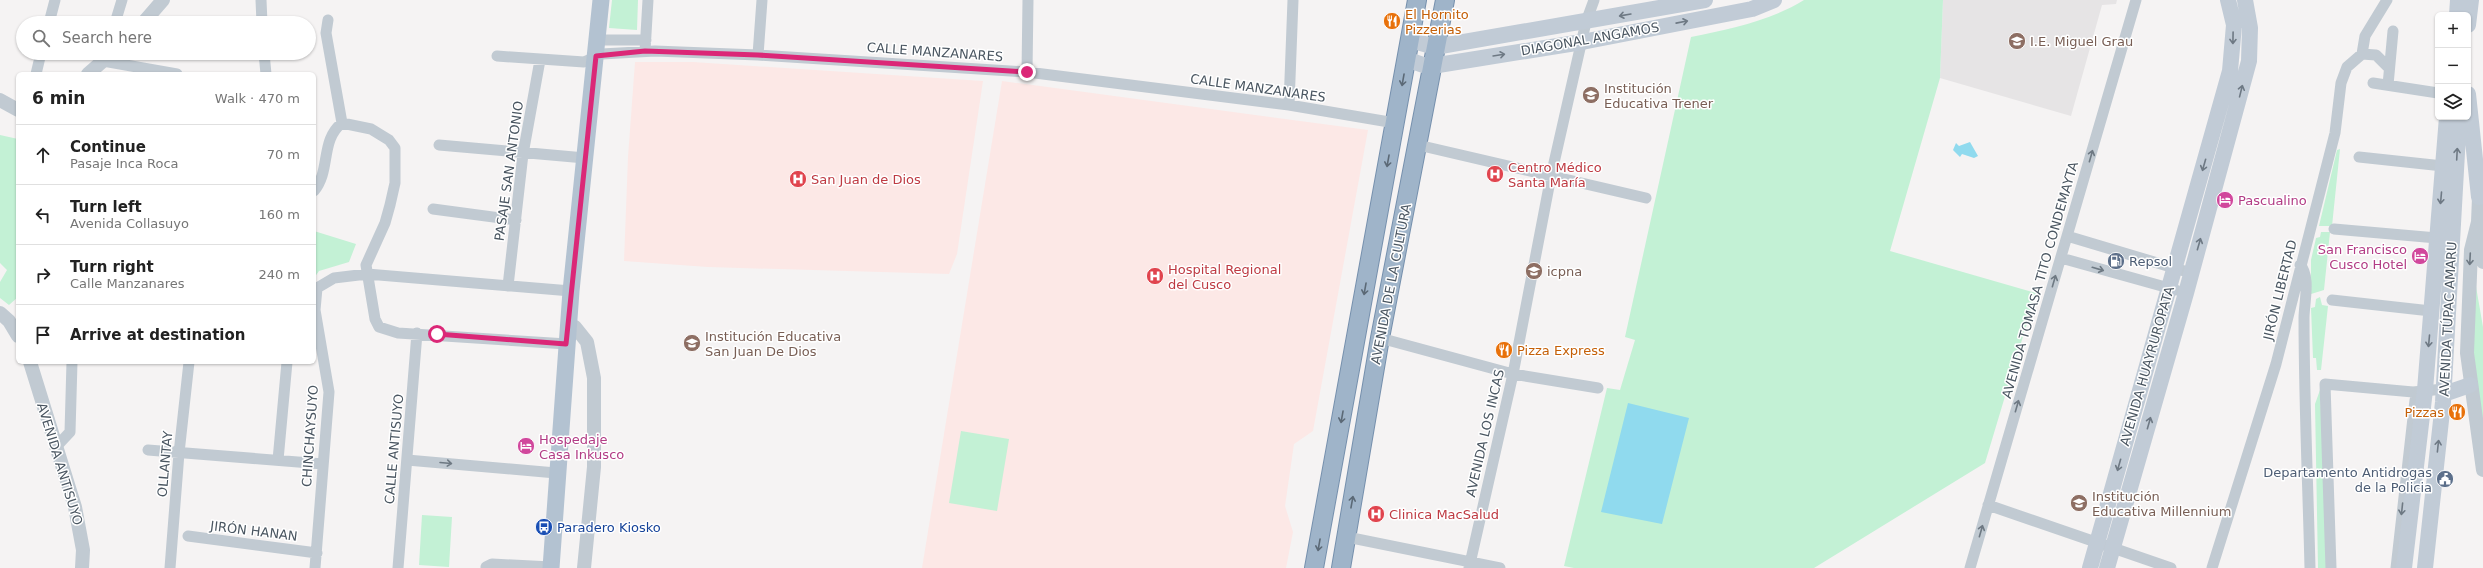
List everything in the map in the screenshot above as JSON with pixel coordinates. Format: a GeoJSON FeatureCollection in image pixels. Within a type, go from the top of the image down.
{"type":"FeatureCollection","features":[{"type":"Feature","properties":{"kind":"highway","name":"AVENIDA DE LA CULTURA"},"geometry":{"type":"LineString","coordinates":[[1314,568],[1417,0]]}},
{"type":"Feature","properties":{"kind":"highway","name":"AVENIDA DE LA CULTURA"},"geometry":{"type":"LineString","coordinates":[[1341,568],[1380,338],[1445,0]]}},
{"type":"Feature","properties":{"kind":"main road"},"geometry":{"type":"LineString","coordinates":[[551,567],[556,474],[566,344],[601,0]]}},
{"type":"Feature","properties":{"kind":"main road","name":"DIAGONAL ANGAMOS"},"geometry":{"type":"LineString","coordinates":[[1410,40],[1435,47],[1586,22],[1705,0]]}},
{"type":"Feature","properties":{"kind":"main road","name":"DIAGONAL ANGAMOS"},"geometry":{"type":"LineString","coordinates":[[1406,59],[1426,66],[1432,66],[1582,42],[1752,9],[1774,0]]}},
{"type":"Feature","properties":{"kind":"main road","name":"AVENIDA HUAYRUROPATA"},"geometry":{"type":"LineString","coordinates":[[2107,568],[2235,116],[2238,72],[2234,25],[2228,0]]}},
{"type":"Feature","properties":{"kind":"main road","name":"AVENIDA HUAYRUROPATA"},"geometry":{"type":"LineString","coordinates":[[2090,568],[2219,112],[2250,44],[2245,0]]}},
{"type":"Feature","properties":{"kind":"main road"},"geometry":{"type":"LineString","coordinates":[[2457,12],[2458,0]]}},
{"type":"Feature","properties":{"kind":"main road"},"geometry":{"type":"LineString","coordinates":[[2470,12],[2471,0]]}},
{"type":"Feature","properties":{"kind":"main road"},"geometry":{"type":"LineString","coordinates":[[2219,112],[2235,116]]}},
{"type":"Feature","properties":{"kind":"main road"},"geometry":{"type":"LineString","coordinates":[[2471,119],[2481,197]]}},
{"type":"Feature","properties":{"kind":"main road","name":"AVENIDA TÚPAC AMARU"},"geometry":{"type":"LineString","coordinates":[[2404,568],[2424,390],[2447,120]]}},
{"type":"Feature","properties":{"kind":"main road","name":"AVENIDA TÚPAC AMARU"},"geometry":{"type":"LineString","coordinates":[[2425,568],[2444,392],[2460,120]]}},
{"type":"Feature","properties":{"kind":"main road"},"geometry":{"type":"LineString","coordinates":[[2444,392],[2470,385]]}},
{"type":"Feature","properties":{"kind":"street"},"geometry":{"type":"LineString","coordinates":[[51,16],[55,0]]}},
{"type":"Feature","properties":{"kind":"street"},"geometry":{"type":"LineString","coordinates":[[117,16],[122,0]]}},
{"type":"Feature","properties":{"kind":"street"},"geometry":{"type":"LineString","coordinates":[[149,16],[163,0]]}},
{"type":"Feature","properties":{"kind":"street"},"geometry":{"type":"LineString","coordinates":[[261,0],[262,16]]}},
{"type":"Feature","properties":{"kind":"street"},"geometry":{"type":"LineString","coordinates":[[597,48],[646,46],[648,0]]}},
{"type":"Feature","properties":{"kind":"street"},"geometry":{"type":"LineString","coordinates":[[758,55],[762,0]]}},
{"type":"Feature","properties":{"kind":"street"},"geometry":{"type":"LineString","coordinates":[[1027,72],[1028,0]]}},
{"type":"Feature","properties":{"kind":"street"},"geometry":{"type":"LineString","coordinates":[[1288,105],[1293,0]]}},
{"type":"Feature","properties":{"kind":"street","name":"AVENIDA LOS INCAS"},"geometry":{"type":"LineString","coordinates":[[1470,565],[1513,374],[1551,176],[1586,22],[1594,0]]}},
{"type":"Feature","properties":{"kind":"street","name":"AVENIDA TOMASA TITO CONDEMAYTA"},"geometry":{"type":"LineString","coordinates":[[1970,568],[2136,0]]}},
{"type":"Feature","properties":{"kind":"street"},"geometry":{"type":"LineString","coordinates":[[2387,0],[2365,36],[2362,54],[2376,55],[2389,68]]}},
{"type":"Feature","properties":{"kind":"street"},"geometry":{"type":"LineString","coordinates":[[328,20],[326,33],[342,123]]}},
{"type":"Feature","properties":{"kind":"street"},"geometry":{"type":"LineString","coordinates":[[2388,85],[2393,31]]}},
{"type":"Feature","properties":{"kind":"street","name":"CALLE MANZANARES"},"geometry":{"type":"LineString","coordinates":[[496,56],[584,62],[597,48],[646,46],[758,55],[1027,72],[1288,105],[1395,123]]}},
{"type":"Feature","properties":{"kind":"street","name":"JIRÓN LIBERTAD"},"geometry":{"type":"LineString","coordinates":[[2212,568],[2276,364],[2300,265],[2335,133],[2341,83],[2348,67],[2362,54]]}},
{"type":"Feature","properties":{"kind":"street"},"geometry":{"type":"LineString","coordinates":[[36,72],[39,60]]}},
{"type":"Feature","properties":{"kind":"street"},"geometry":{"type":"LineString","coordinates":[[90,72],[103,60]]}},
{"type":"Feature","properties":{"kind":"street"},"geometry":{"type":"LineString","coordinates":[[123,60],[169,72]]}},
{"type":"Feature","properties":{"kind":"street"},"geometry":{"type":"LineString","coordinates":[[265,60],[266,72]]}},
{"type":"Feature","properties":{"kind":"street","name":"PASAJE SAN ANTONIO"},"geometry":{"type":"LineString","coordinates":[[508,286],[523,154],[540,60]]}},
{"type":"Feature","properties":{"kind":"street"},"geometry":{"type":"LineString","coordinates":[[2373,83],[2435,92]]}},
{"type":"Feature","properties":{"kind":"street"},"geometry":{"type":"LineString","coordinates":[[0,100],[16,109]]}},
{"type":"Feature","properties":{"kind":"street"},"geometry":{"type":"LineString","coordinates":[[316,188],[323,177],[329,139],[336,128],[342,123]]}},
{"type":"Feature","properties":{"kind":"street"},"geometry":{"type":"LineString","coordinates":[[342,123],[371,130],[389,140],[395,148],[395,183],[385,224],[367,260],[367,274],[375,319],[379,327],[398,333],[417,333],[566,344]]}},
{"type":"Feature","properties":{"kind":"street"},"geometry":{"type":"LineString","coordinates":[[439,145],[523,154],[585,158]]}},
{"type":"Feature","properties":{"kind":"street"},"geometry":{"type":"LineString","coordinates":[[1418,145],[1646,198]]}},
{"type":"Feature","properties":{"kind":"street"},"geometry":{"type":"LineString","coordinates":[[2483,155],[2480,221],[2483,262]]}},
{"type":"Feature","properties":{"kind":"street"},"geometry":{"type":"LineString","coordinates":[[2359,157],[2443,166]]}},
{"type":"Feature","properties":{"kind":"street"},"geometry":{"type":"LineString","coordinates":[[433,209],[516,220]]}},
{"type":"Feature","properties":{"kind":"street"},"geometry":{"type":"LineString","coordinates":[[2480,221],[2470,250],[2467,353],[2470,385],[2483,470]]}},
{"type":"Feature","properties":{"kind":"street"},"geometry":{"type":"LineString","coordinates":[[2334,229],[2437,238]]}},
{"type":"Feature","properties":{"kind":"street"},"geometry":{"type":"LineString","coordinates":[[2067,236],[2191,274]]}},
{"type":"Feature","properties":{"kind":"street"},"geometry":{"type":"LineString","coordinates":[[2061,258],[2186,293]]}},
{"type":"Feature","properties":{"kind":"street"},"geometry":{"type":"LineString","coordinates":[[2300,265],[2304,272],[2306,283],[2304,340],[2310,568]]}},
{"type":"Feature","properties":{"kind":"street"},"geometry":{"type":"LineString","coordinates":[[367,274],[571,291]]}},
{"type":"Feature","properties":{"kind":"street","name":"CHINCHAYSUYO"},"geometry":{"type":"LineString","coordinates":[[316,299],[317,288],[334,278],[367,274]]}},
{"type":"Feature","properties":{"kind":"street"},"geometry":{"type":"LineString","coordinates":[[2332,300],[2431,311]]}},
{"type":"Feature","properties":{"kind":"street"},"geometry":{"type":"LineString","coordinates":[[0,313],[16,333]]}},
{"type":"Feature","properties":{"kind":"street","name":"CHINCHAYSUYO"},"geometry":{"type":"LineString","coordinates":[[315,568],[329,388],[316,316]]}},
{"type":"Feature","properties":{"kind":"street"},"geometry":{"type":"LineString","coordinates":[[568,325],[575,327],[587,342],[594,378],[594,467],[584,568]]}},
{"type":"Feature","properties":{"kind":"street","name":"CALLE ANTISUYO"},"geometry":{"type":"LineString","coordinates":[[398,568],[417,333]]}},
{"type":"Feature","properties":{"kind":"street"},"geometry":{"type":"LineString","coordinates":[[1380,338],[1513,374],[1598,388]]}},
{"type":"Feature","properties":{"kind":"street","name":"AVENIDA ANTISUYO"},"geometry":{"type":"LineString","coordinates":[[31,364],[55,448],[75,507],[83,550],[82,568]]}},
{"type":"Feature","properties":{"kind":"street"},"geometry":{"type":"LineString","coordinates":[[55,448],[70,432],[72,364]]}},
{"type":"Feature","properties":{"kind":"street"},"geometry":{"type":"LineString","coordinates":[[179,453],[183,364]]}},
{"type":"Feature","properties":{"kind":"street","name":"OLLANTAY"},"geometry":{"type":"LineString","coordinates":[[170,568],[179,453],[189,364]]}},
{"type":"Feature","properties":{"kind":"street"},"geometry":{"type":"LineString","coordinates":[[278,460],[288,364]]}},
{"type":"Feature","properties":{"kind":"street"},"geometry":{"type":"LineString","coordinates":[[2331,568],[2325,384],[2413,392],[2424,390],[2444,392]]}},
{"type":"Feature","properties":{"kind":"street"},"geometry":{"type":"LineString","coordinates":[[2396,568],[2415,400],[2424,390]]}},
{"type":"Feature","properties":{"kind":"street"},"geometry":{"type":"LineString","coordinates":[[148,450],[323,464]]}},
{"type":"Feature","properties":{"kind":"street"},"geometry":{"type":"LineString","coordinates":[[407,460],[556,474]]}},
{"type":"Feature","properties":{"kind":"street"},"geometry":{"type":"LineString","coordinates":[[1988,505],[2171,568]]}},
{"type":"Feature","properties":{"kind":"street","name":"JIRÓN HANAN"},"geometry":{"type":"LineString","coordinates":[[188,536],[317,553]]}},
{"type":"Feature","properties":{"kind":"street"},"geometry":{"type":"LineString","coordinates":[[1346,537],[1470,565],[1500,568]]}},
{"type":"Feature","properties":{"kind":"street"},"geometry":{"type":"LineString","coordinates":[[486,567],[492,564],[551,567]]}},
{"type":"Feature","properties":{"kind":"shaded area","name":"I.E. Miguel Grau"},"geometry":{"type":"Polygon","coordinates":[[[1943,0],[2117,0],[2116,4],[2102,5],[2071,116],[1940,78],[1943,0]]]}},
{"type":"Feature","properties":{"kind":"shaded area","name":"San Juan de Dios"},"geometry":{"type":"Polygon","coordinates":[[[635,62],[693,62],[983,81],[957,254],[949,274],[708,267],[624,261],[628,157],[635,62]]]}},
{"type":"Feature","properties":{"kind":"shaded area","name":"Hospital Regional del Cusco"},"geometry":{"type":"Polygon","coordinates":[[[1002,81],[1368,130],[1313,431],[1294,444],[1285,506],[1293,532],[1286,568],[922,568],[1002,81]]]}},
{"type":"Feature","properties":{"kind":"green space"},"geometry":{"type":"Polygon","coordinates":[[[612,0],[638,0],[637,30],[609,28],[612,0]]]}},
{"type":"Feature","properties":{"kind":"green space"},"geometry":{"type":"Polygon","coordinates":[[[1804,0],[1943,0],[1940,78],[1890,251],[2036,293],[1985,463],[1814,568],[1574,568],[1564,566],[1607,388],[1620,390],[1635,340],[1625,337],[1691,37],[1764,19],[1804,0]]]}},
{"type":"Feature","properties":{"kind":"green space"},"geometry":{"type":"Polygon","coordinates":[[[0,135],[16,139],[16,299],[9,305],[0,298],[0,282],[7,270],[0,263],[0,135]]]}},
{"type":"Feature","properties":{"kind":"green space"},"geometry":{"type":"Polygon","coordinates":[[[2340,149],[2332,226],[2319,226],[2337,150],[2340,149]]]}},
{"type":"Feature","properties":{"kind":"green space"},"geometry":{"type":"Polygon","coordinates":[[[316,232],[356,244],[349,262],[319,271],[316,275],[316,232]]]}},
{"type":"Feature","properties":{"kind":"green space"},"geometry":{"type":"Polygon","coordinates":[[[2321,232],[2330,232],[2324,290],[2311,294],[2311,260],[2316,238],[2320,237],[2321,232]]]}},
{"type":"Feature","properties":{"kind":"green space"},"geometry":{"type":"Polygon","coordinates":[[[2474,275],[2483,327],[2483,431],[2471,354],[2474,275]]]}},
{"type":"Feature","properties":{"kind":"green space"},"geometry":{"type":"Polygon","coordinates":[[[2320,297],[2322,305],[2328,306],[2321,370],[2317,370],[2316,358],[2313,358],[2311,308],[2315,307],[2316,299],[2320,297]]]}},
{"type":"Feature","properties":{"kind":"green space"},"geometry":{"type":"Polygon","coordinates":[[[2320,390],[2328,568],[2318,568],[2315,404],[2320,390]]]}},
{"type":"Feature","properties":{"kind":"green space"},"geometry":{"type":"Polygon","coordinates":[[[961,431],[1009,439],[997,511],[949,503],[961,431]]]}},
{"type":"Feature","properties":{"kind":"green space"},"geometry":{"type":"Polygon","coordinates":[[[422,515],[452,517],[449,567],[419,565],[422,515]]]}},
{"type":"Feature","properties":{"kind":"water"},"geometry":{"type":"Polygon","coordinates":[[[1970,142],[1978,156],[1974,158],[1962,154],[1960,157],[1953,150],[1956,143],[1959,146],[1970,142]]]}},
{"type":"Feature","properties":{"kind":"water"},"geometry":{"type":"Polygon","coordinates":[[[1628,403],[1689,418],[1662,524],[1601,512],[1628,403]]]}},
{"type":"Feature","properties":{"kind":"place","name":"El Hornito Pizzerias"},"geometry":{"type":"Point","coordinates":[1392,21]}},
{"type":"Feature","properties":{"kind":"place","name":"I.E. Miguel Grau"},"geometry":{"type":"Point","coordinates":[2017,41]}},
{"type":"Feature","properties":{"kind":"place","name":"Institución Educativa Trener"},"geometry":{"type":"Point","coordinates":[1591,95]}},
{"type":"Feature","properties":{"kind":"place","name":"Centro Médico Santa María"},"geometry":{"type":"Point","coordinates":[1495,174]}},
{"type":"Feature","properties":{"kind":"place","name":"San Juan de Dios"},"geometry":{"type":"Point","coordinates":[798,179]}},
{"type":"Feature","properties":{"kind":"place","name":"Pascualino"},"geometry":{"type":"Point","coordinates":[2225,200]}},
{"type":"Feature","properties":{"kind":"place","name":"San Francisco Cusco Hotel"},"geometry":{"type":"Point","coordinates":[2420,256]}},
{"type":"Feature","properties":{"kind":"place","name":"Repsol"},"geometry":{"type":"Point","coordinates":[2116,261]}},
{"type":"Feature","properties":{"kind":"place","name":"icpna"},"geometry":{"type":"Point","coordinates":[1534,271]}},
{"type":"Feature","properties":{"kind":"place","name":"Hospital Regional del Cusco"},"geometry":{"type":"Point","coordinates":[1155,276]}},
{"type":"Feature","properties":{"kind":"place","name":"Institución Educativa San Juan De Dios"},"geometry":{"type":"Point","coordinates":[692,343]}},
{"type":"Feature","properties":{"kind":"place","name":"Pizza Express"},"geometry":{"type":"Point","coordinates":[1504,350]}},
{"type":"Feature","properties":{"kind":"place","name":"Pizzas"},"geometry":{"type":"Point","coordinates":[2457,412]}},
{"type":"Feature","properties":{"kind":"place","name":"Hospedaje Casa Inkusco"},"geometry":{"type":"Point","coordinates":[526,446]}},
{"type":"Feature","properties":{"kind":"place","name":"Departamento Antidrogas de la Policia"},"geometry":{"type":"Point","coordinates":[2445,479]}},
{"type":"Feature","properties":{"kind":"place","name":"Institución Educativa Millennium"},"geometry":{"type":"Point","coordinates":[2079,503]}},
{"type":"Feature","properties":{"kind":"place","name":"Clinica MacSalud"},"geometry":{"type":"Point","coordinates":[1376,514]}},
{"type":"Feature","properties":{"kind":"place","name":"Paradero Kiosko"},"geometry":{"type":"Point","coordinates":[544,527]}},
{"type":"Feature","properties":{"kind":"route"},"geometry":{"type":"LineString","coordinates":[[437,334],[566,344],[596,56],[602,54],[645,51],[758,55],[1027,72]]}}]}
